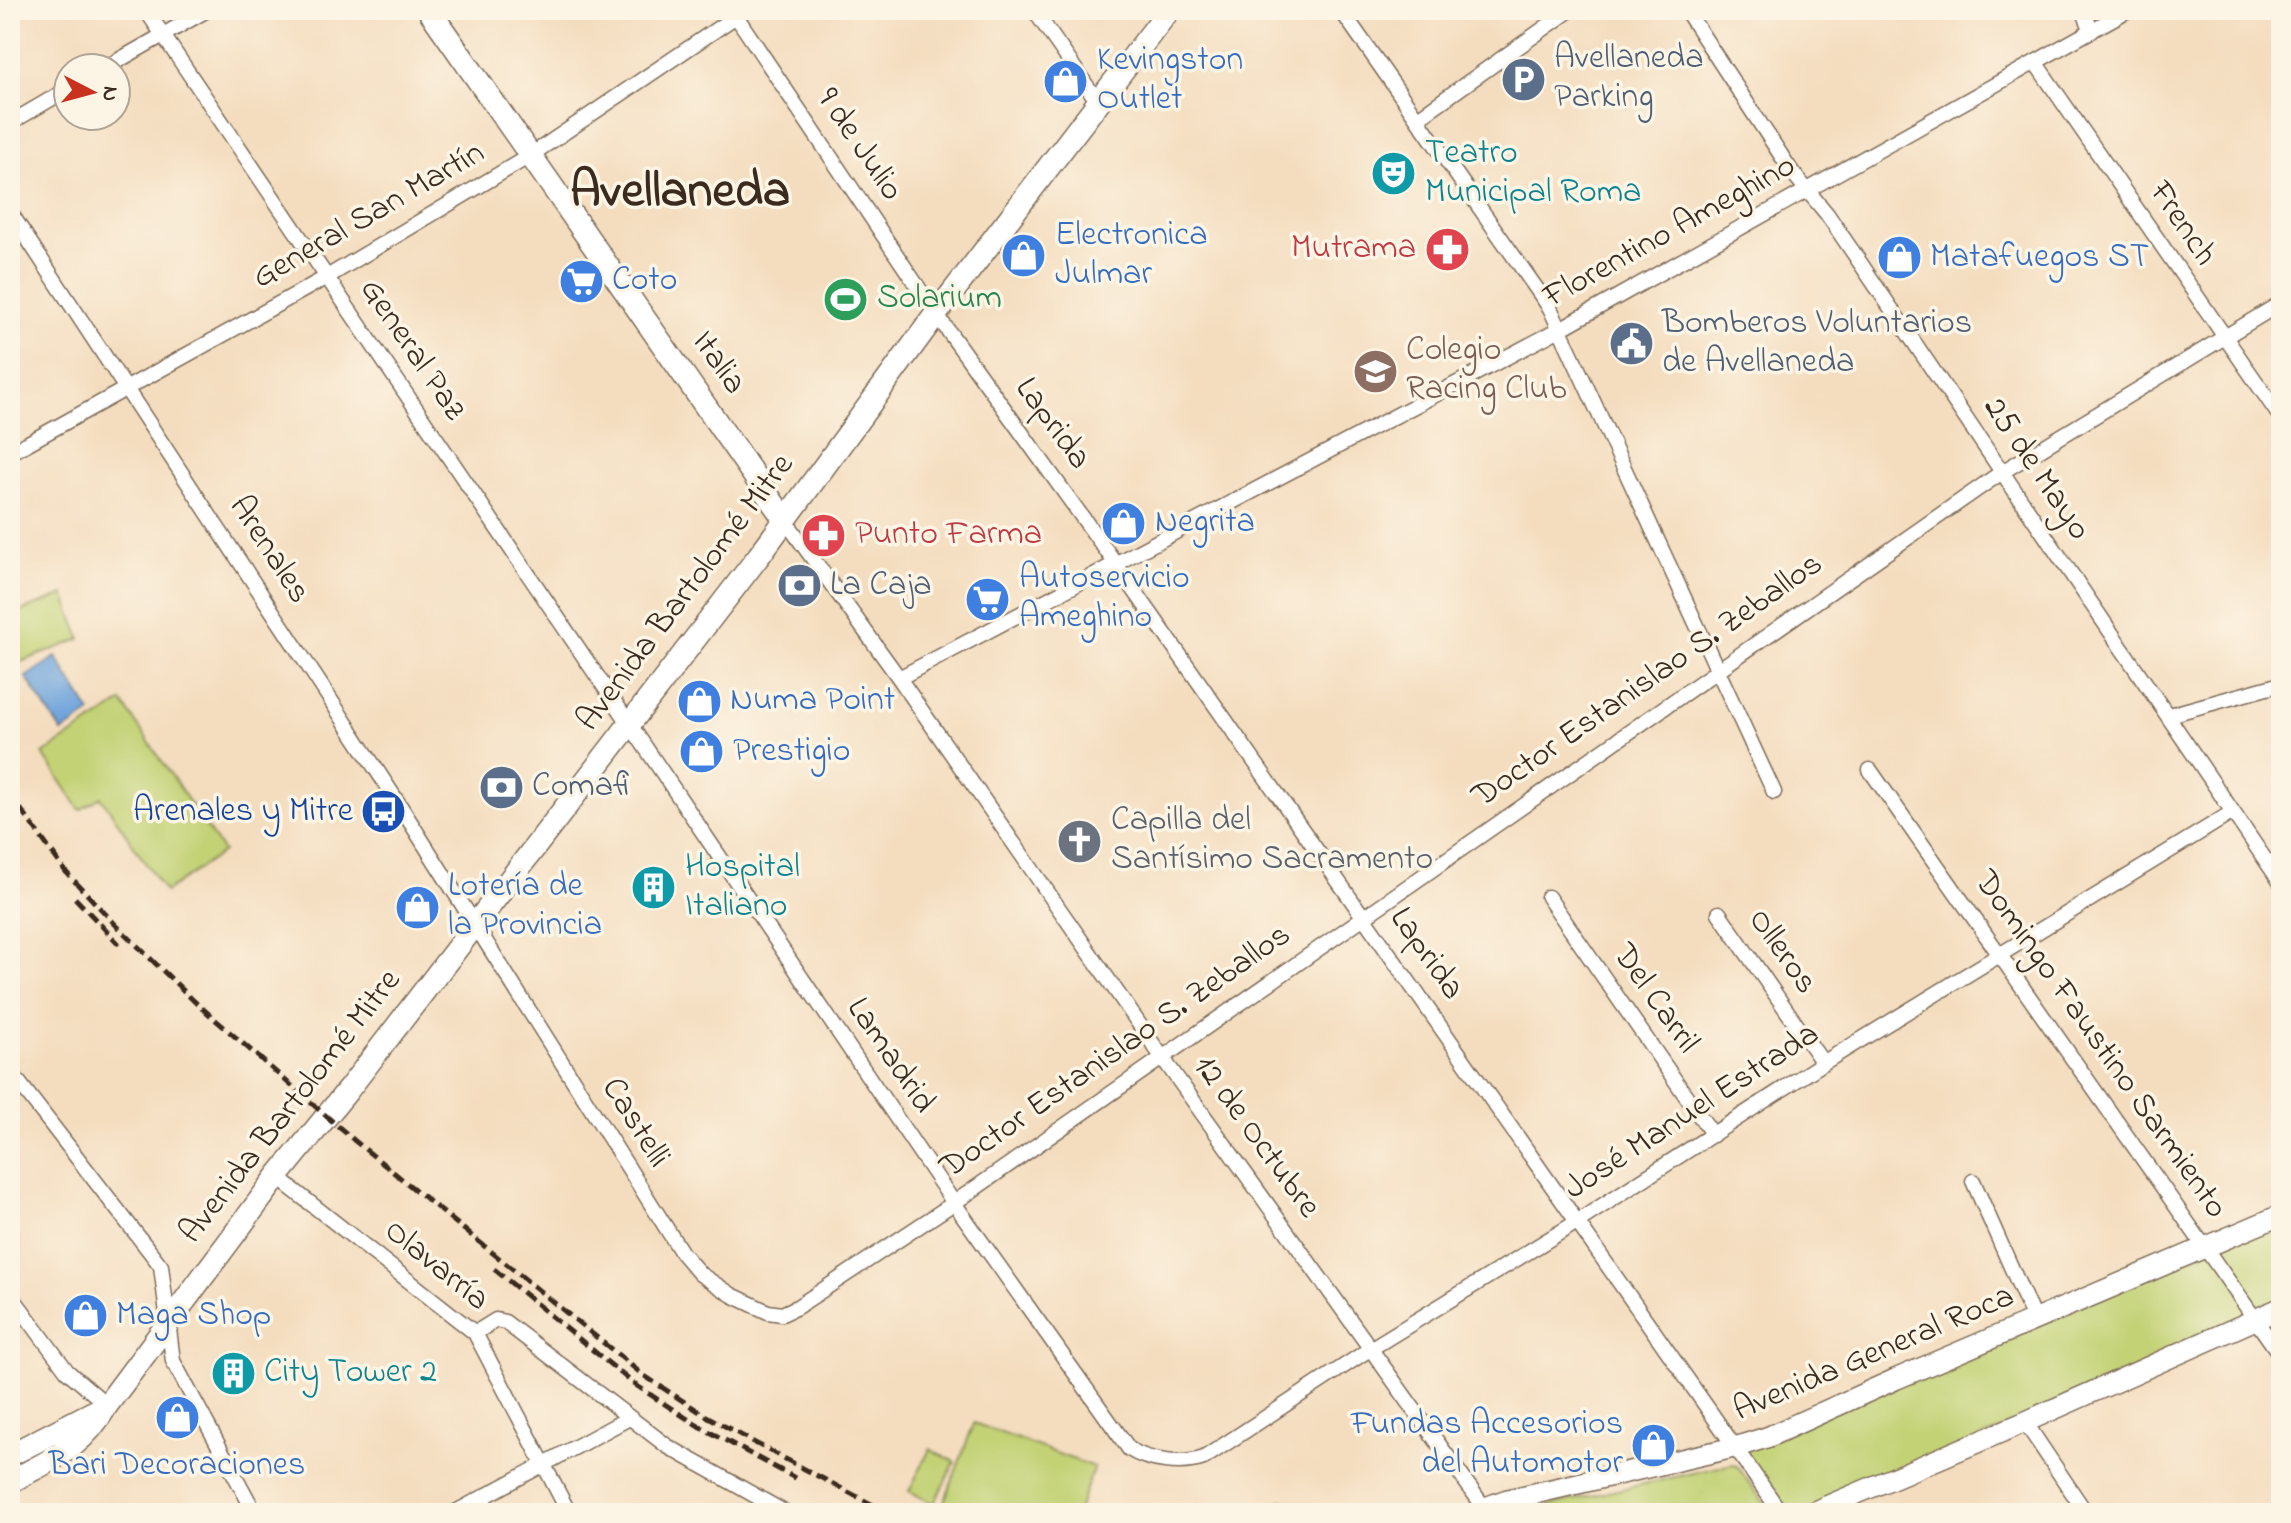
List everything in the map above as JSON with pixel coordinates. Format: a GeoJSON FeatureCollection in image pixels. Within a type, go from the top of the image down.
{"type":"FeatureCollection","features":[{"type":"Feature","properties":{"kind":"main road","name":"Italia"},"geometry":{"type":"LineString","coordinates":[[429,10],[785,520]]}},
{"type":"Feature","properties":{"kind":"main road","name":"Avenida Bartolomé Mitre"},"geometry":{"type":"LineString","coordinates":[[10,1482],[74,1447],[93,1429],[107,1405],[277,1177],[348,1090],[785,520],[936,314],[1169,10]]}},
{"type":"Feature","properties":{"kind":"main road","name":"Avenida General Roca"},"geometry":{"type":"LineString","coordinates":[[1484,1511],[1506,1500],[1768,1437],[2281,1215]]}},
{"type":"Feature","properties":{"kind":"main road"},"geometry":{"type":"LineString","coordinates":[[1811,1513],[2281,1308]]}},
{"type":"Feature","properties":{"kind":"main road","name":"Avenida Bartolomé Mitre"},"geometry":{"type":"LineString","coordinates":[[10,1455],[107,1405]]}},
{"type":"Feature","properties":{"kind":"street","name":"General Paz"},"geometry":{"type":"LineString","coordinates":[[146,10],[629,723]]}},
{"type":"Feature","properties":{"kind":"street"},"geometry":{"type":"LineString","coordinates":[[132,52],[207,10]]}},
{"type":"Feature","properties":{"kind":"street"},"geometry":{"type":"LineString","coordinates":[[1034,10],[1098,102]]}},
{"type":"Feature","properties":{"kind":"street"},"geometry":{"type":"LineString","coordinates":[[1341,10],[1550,308],[1774,792]]}},
{"type":"Feature","properties":{"kind":"street"},"geometry":{"type":"LineString","coordinates":[[1418,118],[1570,10]]}},
{"type":"Feature","properties":{"kind":"street","name":"25 de Mayo"},"geometry":{"type":"LineString","coordinates":[[1686,10],[1792,172],[1836,227],[2281,883]]}},
{"type":"Feature","properties":{"kind":"street"},"geometry":{"type":"LineString","coordinates":[[2083,10],[2092,31]]}},
{"type":"Feature","properties":{"kind":"street","name":"Florentino Ameghino"},"geometry":{"type":"LineString","coordinates":[[899,678],[1560,329],[2128,10]]}},
{"type":"Feature","properties":{"kind":"street","name":"General San Martín"},"geometry":{"type":"LineString","coordinates":[[10,453],[327,277],[531,155],[738,12]]}},
{"type":"Feature","properties":{"kind":"street","name":"9 de Julio"},"geometry":{"type":"LineString","coordinates":[[738,12],[936,314]]}},
{"type":"Feature","properties":{"kind":"street","name":"French"},"geometry":{"type":"LineString","coordinates":[[2035,62],[2281,418]]}},
{"type":"Feature","properties":{"kind":"street"},"geometry":{"type":"LineString","coordinates":[[10,123],[52,98]]}},
{"type":"Feature","properties":{"kind":"street","name":"Arenales"},"geometry":{"type":"LineString","coordinates":[[10,212],[389,788],[474,925]]}},
{"type":"Feature","properties":{"kind":"street","name":"Doctor Estanislao S. Zeballos"},"geometry":{"type":"LineString","coordinates":[[782,1314],[954,1203],[2002,472],[2281,303]]}},
{"type":"Feature","properties":{"kind":"street","name":"Laprida"},"geometry":{"type":"LineString","coordinates":[[936,314],[1116,564],[1781,1513]]}},
{"type":"Feature","properties":{"kind":"street","name":"12 de Octubre"},"geometry":{"type":"LineString","coordinates":[[785,520],[1484,1511]]}},
{"type":"Feature","properties":{"kind":"street"},"geometry":{"type":"LineString","coordinates":[[2169,715],[2281,684]]}},
{"type":"Feature","properties":{"kind":"street","name":"Lamadrid"},"geometry":{"type":"LineString","coordinates":[[629,723],[954,1203],[1129,1449],[1144,1457],[1185,1462]]}},
{"type":"Feature","properties":{"kind":"street","name":"Domingo Faustino Sarmiento"},"geometry":{"type":"LineString","coordinates":[[1870,770],[2281,1356]]}},
{"type":"Feature","properties":{"kind":"street","name":"José Manuel Estrada"},"geometry":{"type":"LineString","coordinates":[[1185,1462],[1204,1458],[1370,1349],[1577,1222],[1823,1063],[2233,812]]}},
{"type":"Feature","properties":{"kind":"street","name":"Del Carril"},"geometry":{"type":"LineString","coordinates":[[1548,897],[1713,1135]]}},
{"type":"Feature","properties":{"kind":"street","name":"Olleros"},"geometry":{"type":"LineString","coordinates":[[1719,913],[1823,1063]]}},
{"type":"Feature","properties":{"kind":"street","name":"Castelli"},"geometry":{"type":"LineString","coordinates":[[474,925],[682,1253],[716,1287],[768,1312],[782,1314]]}},
{"type":"Feature","properties":{"kind":"street"},"geometry":{"type":"LineString","coordinates":[[10,1071],[161,1266],[167,1326],[177,1369],[255,1513]]}},
{"type":"Feature","properties":{"kind":"street","name":"Olavarría"},"geometry":{"type":"LineString","coordinates":[[277,1177],[475,1333],[569,1513]]}},
{"type":"Feature","properties":{"kind":"street"},"geometry":{"type":"LineString","coordinates":[[1973,1181],[2035,1321]]}},
{"type":"Feature","properties":{"kind":"street"},"geometry":{"type":"LineString","coordinates":[[10,1294],[67,1371],[107,1405]]}},
{"type":"Feature","properties":{"kind":"street"},"geometry":{"type":"LineString","coordinates":[[475,1333],[496,1320],[505,1322],[629,1418],[700,1467],[786,1513]]}},
{"type":"Feature","properties":{"kind":"street"},"geometry":{"type":"LineString","coordinates":[[454,1513],[629,1418]]}},
{"type":"Feature","properties":{"kind":"street"},"geometry":{"type":"LineString","coordinates":[[2025,1422],[2086,1513]]}},
{"type":"Feature","properties":{"kind":"street"},"geometry":{"type":"LineString","coordinates":[[10,1503],[15,1513]]}},
{"type":"Feature","properties":{"kind":"green space"},"geometry":{"type":"Polygon","coordinates":[[[64,595],[81,639],[10,666],[10,615],[64,595]]]}},
{"type":"Feature","properties":{"kind":"green space"},"geometry":{"type":"Polygon","coordinates":[[[122,702],[223,852],[165,892],[101,797],[80,810],[43,754],[122,702]]]}},
{"type":"Feature","properties":{"kind":"green space"},"geometry":{"type":"Polygon","coordinates":[[[2281,1220],[2281,1306],[1811,1513],[1781,1513],[1736,1447],[2281,1220]]]}},
{"type":"Feature","properties":{"kind":"green space"},"geometry":{"type":"Polygon","coordinates":[[[974,1423],[1094,1467],[1077,1513],[965,1513],[943,1505],[974,1423]]]}},
{"type":"Feature","properties":{"kind":"green space"},"geometry":{"type":"Polygon","coordinates":[[[930,1449],[955,1462],[934,1504],[909,1491],[930,1449]]]}},
{"type":"Feature","properties":{"kind":"green space"},"geometry":{"type":"Polygon","coordinates":[[[1732,1464],[1737,1466],[1764,1503],[1763,1513],[1516,1513],[1732,1464]]]}},
{"type":"Feature","properties":{"kind":"green space"},"geometry":{"type":"Polygon","coordinates":[[[1281,1500],[1356,1513],[1279,1513],[1281,1500]]]}},
{"type":"Feature","properties":{"kind":"water"},"geometry":{"type":"Polygon","coordinates":[[[56,657],[91,713],[62,732],[26,677],[56,657]]]}},
{"type":"Feature","properties":{"kind":"railway"},"geometry":{"type":"LineString","coordinates":[[10,794],[66,872],[194,1001],[355,1141],[643,1375],[755,1443],[873,1505],[895,1513]]}},
{"type":"Feature","properties":{"kind":"railway"},"geometry":{"type":"LineString","coordinates":[[75,898],[119,944]]}},
{"type":"Feature","properties":{"kind":"railway"},"geometry":{"type":"LineString","coordinates":[[494,1269],[634,1384],[697,1425],[795,1478]]}},
{"type":"Feature","properties":{"kind":"place","name":"Avellaneda Parking"},"geometry":{"type":"Point","coordinates":[1523,79]}},
{"type":"Feature","properties":{"kind":"place","name":"Kevingston Outlet"},"geometry":{"type":"Point","coordinates":[1066,81]}},
{"type":"Feature","properties":{"kind":"place","name":"Teatro Municipal Roma"},"geometry":{"type":"Point","coordinates":[1394,174]}},
{"type":"Feature","properties":{"kind":"place","name":"Mutrama"},"geometry":{"type":"Point","coordinates":[1447,249]}},
{"type":"Feature","properties":{"kind":"place","name":"Electronica Julmar"},"geometry":{"type":"Point","coordinates":[1024,256]}},
{"type":"Feature","properties":{"kind":"place","name":"Matafuegos ST"},"geometry":{"type":"Point","coordinates":[1899,258]}},
{"type":"Feature","properties":{"kind":"place","name":"Coto"},"geometry":{"type":"Point","coordinates":[581,281]}},
{"type":"Feature","properties":{"kind":"place","name":"Solarium"},"geometry":{"type":"Point","coordinates":[846,299]}},
{"type":"Feature","properties":{"kind":"place","name":"Bomberos Voluntarios de Avellaneda"},"geometry":{"type":"Point","coordinates":[1631,344]}},
{"type":"Feature","properties":{"kind":"place","name":"Colegio Racing Club"},"geometry":{"type":"Point","coordinates":[1375,371]}},
{"type":"Feature","properties":{"kind":"place","name":"Negrita"},"geometry":{"type":"Point","coordinates":[1124,523]}},
{"type":"Feature","properties":{"kind":"place","name":"Punto Farma"},"geometry":{"type":"Point","coordinates":[824,535]}},
{"type":"Feature","properties":{"kind":"place","name":"La Caja"},"geometry":{"type":"Point","coordinates":[799,586]}},
{"type":"Feature","properties":{"kind":"place","name":"Autoservicio Ameghino"},"geometry":{"type":"Point","coordinates":[988,599]}},
{"type":"Feature","properties":{"kind":"place","name":"Numa Point"},"geometry":{"type":"Point","coordinates":[699,701]}},
{"type":"Feature","properties":{"kind":"place","name":"Prestigio"},"geometry":{"type":"Point","coordinates":[702,752]}},
{"type":"Feature","properties":{"kind":"place","name":"Comafi"},"geometry":{"type":"Point","coordinates":[501,787]}},
{"type":"Feature","properties":{"kind":"place","name":"Arenales y Mitre"},"geometry":{"type":"Point","coordinates":[384,812]}},
{"type":"Feature","properties":{"kind":"place","name":"Capilla del Santísimo Sacramento"},"geometry":{"type":"Point","coordinates":[1080,841]}},
{"type":"Feature","properties":{"kind":"place","name":"Hospital Italiano"},"geometry":{"type":"Point","coordinates":[654,888]}},
{"type":"Feature","properties":{"kind":"place","name":"Lotería de la Provincia"},"geometry":{"type":"Point","coordinates":[417,907]}},
{"type":"Feature","properties":{"kind":"place","name":"Maga Shop"},"geometry":{"type":"Point","coordinates":[85,1316]}},
{"type":"Feature","properties":{"kind":"place","name":"City Tower 2"},"geometry":{"type":"Point","coordinates":[233,1373]}},
{"type":"Feature","properties":{"kind":"place","name":"Bari Decoraciones"},"geometry":{"type":"Point","coordinates":[177,1418]}},
{"type":"Feature","properties":{"kind":"place","name":"Fundas Accesorios del Automotor"},"geometry":{"type":"Point","coordinates":[1654,1445]}},
{"type":"Feature","properties":{"kind":"district","name":"Avellaneda"},"geometry":{"type":"Point","coordinates":[680,192]}}]}
